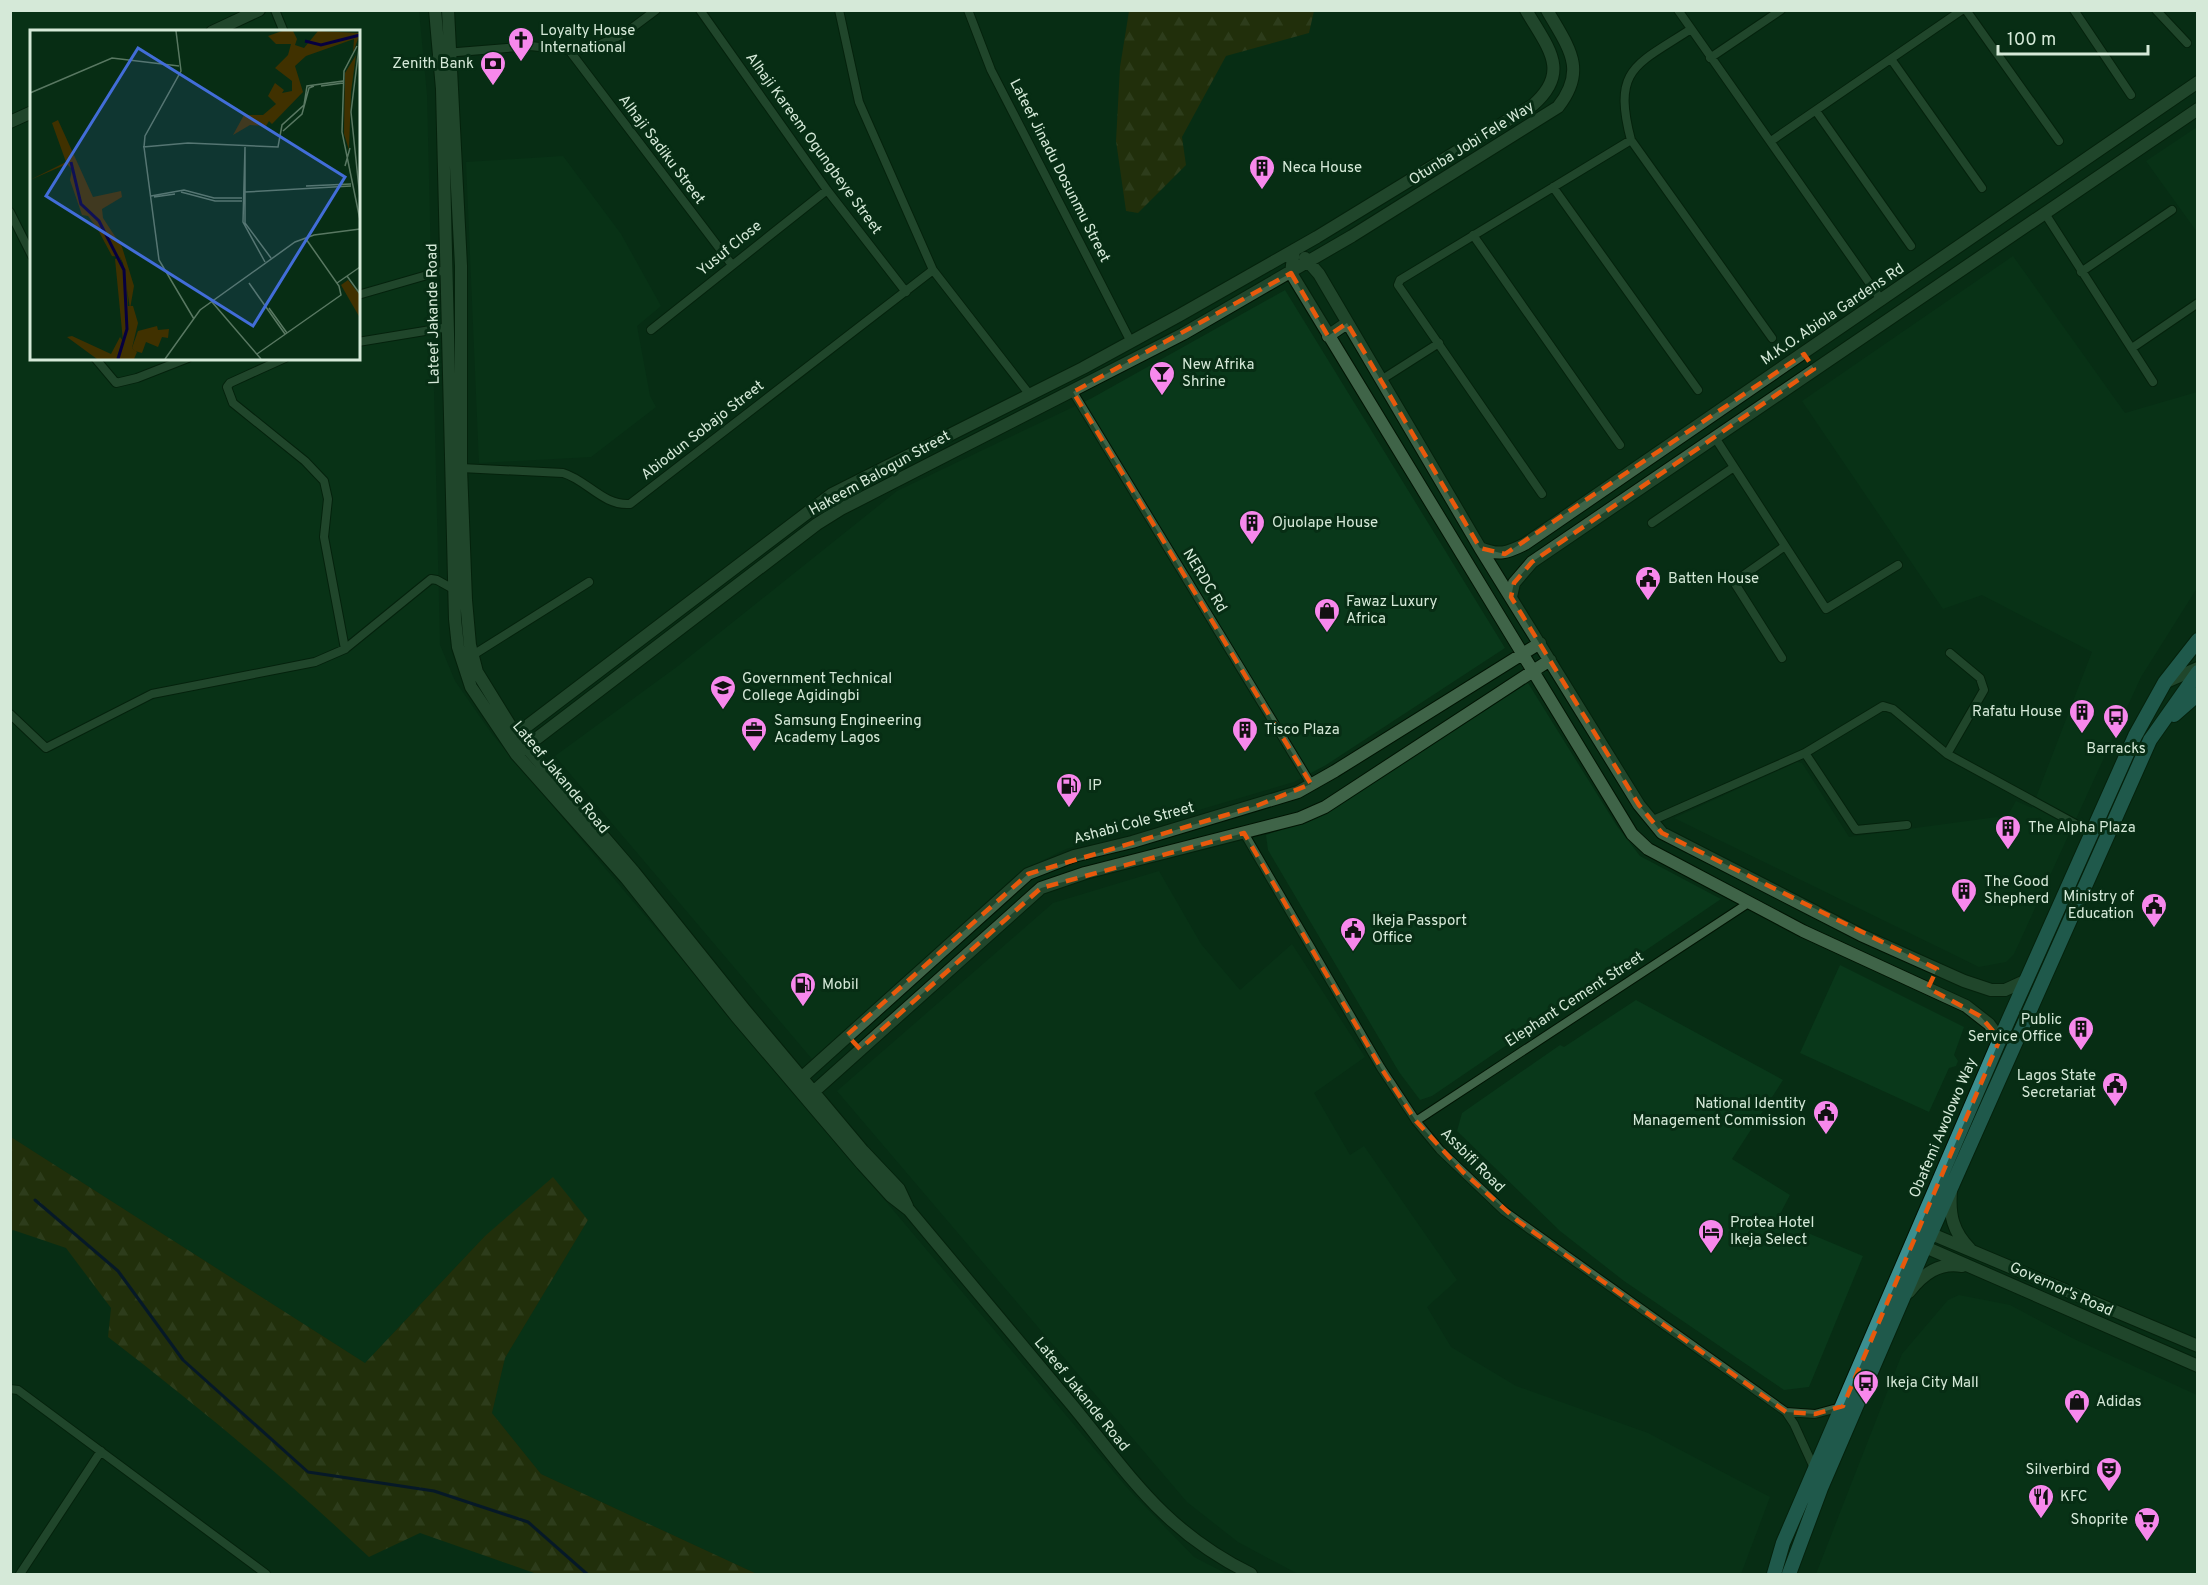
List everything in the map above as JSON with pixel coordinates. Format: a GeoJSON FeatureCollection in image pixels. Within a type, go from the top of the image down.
{"type":"FeatureCollection","features":[{"type":"Feature","properties":{"kind":"main road","name":"Obafemi Awolowo Way"},"geometry":{"type":"LineString","coordinates":[[1774,1575],[1783,1544],[1843,1406],[1919,1244],[2000,1039],[2135,736],[2165,682],[2196,649]]}},
{"type":"Feature","properties":{"kind":"main road","name":"Obafemi Awolowo Way"},"geometry":{"type":"LineString","coordinates":[[1924,1231],[1951,1189],[2150,740],[2198,670]]}},
{"type":"Feature","properties":{"kind":"main road"},"geometry":{"type":"LineString","coordinates":[[2150,740],[2198,694]]}},
{"type":"Feature","properties":{"kind":"main road","name":"Obafemi Awolowo Way"},"geometry":{"type":"LineString","coordinates":[[1789,1575],[1821,1488],[1903,1300],[1919,1244]]}},
{"type":"Feature","properties":{"kind":"street"},"geometry":{"type":"LineString","coordinates":[[217,30],[260,10]]}},
{"type":"Feature","properties":{"kind":"street"},"geometry":{"type":"LineString","coordinates":[[275,10],[283,30]]}},
{"type":"Feature","properties":{"kind":"street","name":"Lateef Jakande Road"},"geometry":{"type":"LineString","coordinates":[[435,10],[445,53],[461,266],[461,468],[466,600],[472,655],[482,681],[511,738]]}},
{"type":"Feature","properties":{"kind":"street","name":"Lateef Jakande Road"},"geometry":{"type":"LineString","coordinates":[[448,10],[442,89],[455,590],[458,647],[465,675],[521,750],[634,872],[884,1188],[909,1209],[1077,1412],[1130,1480],[1157,1509],[1195,1541],[1221,1560],[1251,1575]]}},
{"type":"Feature","properties":{"kind":"street"},"geometry":{"type":"LineString","coordinates":[[445,53],[530,46],[569,51],[607,43],[656,10]]}},
{"type":"Feature","properties":{"kind":"street","name":"Alhaji Kareem Ogungbeye Street"},"geometry":{"type":"LineString","coordinates":[[700,10],[827,190],[906,292]]}},
{"type":"Feature","properties":{"kind":"street"},"geometry":{"type":"LineString","coordinates":[[839,10],[859,102],[933,270],[1030,395]]}},
{"type":"Feature","properties":{"kind":"street","name":"Lateef Jinadu Dosunmu Street"},"geometry":{"type":"LineString","coordinates":[[968,10],[991,70],[1131,342]]}},
{"type":"Feature","properties":{"kind":"street","name":"Otunba Jobi Fele Way"},"geometry":{"type":"LineString","coordinates":[[1294,250],[1533,105],[1546,93],[1554,80],[1554,64],[1526,10]]}},
{"type":"Feature","properties":{"kind":"street","name":"Otunba Jobi Fele Way"},"geometry":{"type":"LineString","coordinates":[[1310,261],[1558,107],[1571,91],[1575,76],[1572,58],[1547,10]]}},
{"type":"Feature","properties":{"kind":"street"},"geometry":{"type":"LineString","coordinates":[[1678,10],[1882,301]]}},
{"type":"Feature","properties":{"kind":"street"},"geometry":{"type":"LineString","coordinates":[[1710,58],[1781,10]]}},
{"type":"Feature","properties":{"kind":"street"},"geometry":{"type":"LineString","coordinates":[[1771,141],[1964,10],[2059,141]]}},
{"type":"Feature","properties":{"kind":"street"},"geometry":{"type":"LineString","coordinates":[[2074,10],[2131,95]]}},
{"type":"Feature","properties":{"kind":"street"},"geometry":{"type":"LineString","coordinates":[[2156,10],[2187,43]]}},
{"type":"Feature","properties":{"kind":"street"},"geometry":{"type":"LineString","coordinates":[[1691,29],[1640,63],[1626,79],[1622,97],[1631,140],[1772,338]]}},
{"type":"Feature","properties":{"kind":"street","name":"Alhaji Sadiku Street"},"geometry":{"type":"LineString","coordinates":[[569,51],[732,265]]}},
{"type":"Feature","properties":{"kind":"street"},"geometry":{"type":"LineString","coordinates":[[1892,59],[1982,188]]}},
{"type":"Feature","properties":{"kind":"street","name":"M.K.O. Abiola Gardens Rd"},"geometry":{"type":"LineString","coordinates":[[1480,548],[1492,553],[1505,554],[1525,544],[2198,82]]}},
{"type":"Feature","properties":{"kind":"street"},"geometry":{"type":"LineString","coordinates":[[1511,597],[1514,583],[1532,562],[1714,436],[2198,109]]}},
{"type":"Feature","properties":{"kind":"street"},"geometry":{"type":"LineString","coordinates":[[1816,111],[1911,246]]}},
{"type":"Feature","properties":{"kind":"street"},"geometry":{"type":"LineString","coordinates":[[10,122],[30,113]]}},
{"type":"Feature","properties":{"kind":"street"},"geometry":{"type":"LineString","coordinates":[[1542,494],[1398,285],[1400,280],[1631,140]]}},
{"type":"Feature","properties":{"kind":"street"},"geometry":{"type":"LineString","coordinates":[[1553,187],[1698,390]]}},
{"type":"Feature","properties":{"kind":"street","name":"Yusuf Close"},"geometry":{"type":"LineString","coordinates":[[651,330],[827,190]]}},
{"type":"Feature","properties":{"kind":"street"},"geometry":{"type":"LineString","coordinates":[[2081,272],[2172,210]]}},
{"type":"Feature","properties":{"kind":"street"},"geometry":{"type":"LineString","coordinates":[[10,212],[30,252]]}},
{"type":"Feature","properties":{"kind":"street"},"geometry":{"type":"LineString","coordinates":[[2044,212],[2153,382]]}},
{"type":"Feature","properties":{"kind":"street"},"geometry":{"type":"LineString","coordinates":[[1473,235],[1620,445]]}},
{"type":"Feature","properties":{"kind":"street"},"geometry":{"type":"LineString","coordinates":[[2000,1039],[1980,1016],[1928,988],[1803,931],[1648,849],[1632,834],[1291,273],[1294,250],[1310,261],[1480,548],[1651,821],[1662,832],[1861,935],[1937,969],[1991,990],[2013,988],[2027,980]]}},
{"type":"Feature","properties":{"kind":"street","name":"Hakeem Balogun Street"},"geometry":{"type":"LineString","coordinates":[[511,738],[832,494],[1131,342],[1294,250]]}},
{"type":"Feature","properties":{"kind":"street","name":"Hakeem Balogun Street"},"geometry":{"type":"LineString","coordinates":[[521,750],[817,524],[954,450],[1074,392],[1310,261]]}},
{"type":"Feature","properties":{"kind":"street"},"geometry":{"type":"LineString","coordinates":[[360,294],[448,269]]}},
{"type":"Feature","properties":{"kind":"street","name":"Abiodun Sobajo Street"},"geometry":{"type":"LineString","coordinates":[[461,468],[563,473],[576,477],[609,501],[630,504],[933,270]]}},
{"type":"Feature","properties":{"kind":"street"},"geometry":{"type":"LineString","coordinates":[[2132,348],[2198,303]]}},
{"type":"Feature","properties":{"kind":"street"},"geometry":{"type":"LineString","coordinates":[[1328,336],[1347,323]]}},
{"type":"Feature","properties":{"kind":"street"},"geometry":{"type":"LineString","coordinates":[[360,342],[449,327]]}},
{"type":"Feature","properties":{"kind":"street"},"geometry":{"type":"LineString","coordinates":[[1381,380],[1440,343]]}},
{"type":"Feature","properties":{"kind":"street"},"geometry":{"type":"LineString","coordinates":[[1804,354],[1814,369]]}},
{"type":"Feature","properties":{"kind":"street"},"geometry":{"type":"LineString","coordinates":[[97,360],[116,383],[137,378],[183,360]]}},
{"type":"Feature","properties":{"kind":"street"},"geometry":{"type":"LineString","coordinates":[[281,360],[230,383],[227,393],[233,402],[305,461],[324,481],[328,499],[324,537],[345,649]]}},
{"type":"Feature","properties":{"kind":"street","name":"NERDC Rd"},"geometry":{"type":"LineString","coordinates":[[1074,392],[1311,784]]}},
{"type":"Feature","properties":{"kind":"street"},"geometry":{"type":"LineString","coordinates":[[948,435],[954,450]]}},
{"type":"Feature","properties":{"kind":"street"},"geometry":{"type":"LineString","coordinates":[[1714,436],[1826,609],[1898,565]]}},
{"type":"Feature","properties":{"kind":"street"},"geometry":{"type":"LineString","coordinates":[[1652,523],[1734,467]]}},
{"type":"Feature","properties":{"kind":"street"},"geometry":{"type":"LineString","coordinates":[[1782,658],[1734,582],[1785,546]]}},
{"type":"Feature","properties":{"kind":"street"},"geometry":{"type":"LineString","coordinates":[[10,714],[46,748],[152,694],[315,662],[345,649],[426,582],[437,580],[455,590]]}},
{"type":"Feature","properties":{"kind":"street"},"geometry":{"type":"LineString","coordinates":[[472,655],[589,582]]}},
{"type":"Feature","properties":{"kind":"street"},"geometry":{"type":"LineString","coordinates":[[643,638],[651,651]]}},
{"type":"Feature","properties":{"kind":"street","name":"Ashabi Cole Street"},"geometry":{"type":"LineString","coordinates":[[798,1080],[1028,873],[1074,856],[1256,806],[1311,784],[1540,643]]}},
{"type":"Feature","properties":{"kind":"street"},"geometry":{"type":"LineString","coordinates":[[1947,754],[1984,690],[1980,678],[1950,653]]}},
{"type":"Feature","properties":{"kind":"street"},"geometry":{"type":"LineString","coordinates":[[810,1094],[1041,888],[1085,873],[1244,833],[1325,807],[1550,660]]}},
{"type":"Feature","properties":{"kind":"street"},"geometry":{"type":"LineString","coordinates":[[2165,682],[2198,670]]}},
{"type":"Feature","properties":{"kind":"street"},"geometry":{"type":"LineString","coordinates":[[1465,690],[1477,708]]}},
{"type":"Feature","properties":{"kind":"street"},"geometry":{"type":"LineString","coordinates":[[1651,821],[1805,753],[1882,706],[1893,709],[1947,754],[2092,833]]}},
{"type":"Feature","properties":{"kind":"street"},"geometry":{"type":"LineString","coordinates":[[1805,753],[1856,830],[1907,825]]}},
{"type":"Feature","properties":{"kind":"street","name":"Assbifi Road"},"geometry":{"type":"LineString","coordinates":[[1244,833],[1381,1068],[1416,1121],[1440,1150],[1504,1210],[1786,1412]]}},
{"type":"Feature","properties":{"kind":"street","name":"Elephant Cement Street"},"geometry":{"type":"LineString","coordinates":[[1416,1121],[1750,902]]}},
{"type":"Feature","properties":{"kind":"street"},"geometry":{"type":"LineString","coordinates":[[1928,988],[1937,969]]}},
{"type":"Feature","properties":{"kind":"street"},"geometry":{"type":"LineString","coordinates":[[847,1035],[860,1049]]}},
{"type":"Feature","properties":{"kind":"street"},"geometry":{"type":"LineString","coordinates":[[1951,1189],[1950,1210],[1953,1224],[1960,1239],[1973,1252]]}},
{"type":"Feature","properties":{"kind":"street","name":"Governor's Road"},"geometry":{"type":"LineString","coordinates":[[1924,1231],[2198,1346]]}},
{"type":"Feature","properties":{"kind":"street","name":"Governor's Road"},"geometry":{"type":"LineString","coordinates":[[1919,1244],[2198,1366]]}},
{"type":"Feature","properties":{"kind":"street"},"geometry":{"type":"LineString","coordinates":[[1903,1300],[1915,1284],[1933,1268],[1958,1265],[1977,1269]]}},
{"type":"Feature","properties":{"kind":"street"},"geometry":{"type":"LineString","coordinates":[[10,1389],[18,1390],[266,1575]]}},
{"type":"Feature","properties":{"kind":"street"},"geometry":{"type":"LineString","coordinates":[[1786,1412],[1815,1414],[1843,1406]]}},
{"type":"Feature","properties":{"kind":"street"},"geometry":{"type":"LineString","coordinates":[[1786,1412],[1794,1424],[1815,1471]]}},
{"type":"Feature","properties":{"kind":"street"},"geometry":{"type":"LineString","coordinates":[[20,1575],[101,1451]]}},
{"type":"Feature","properties":{"kind":"highlighted area"},"geometry":{"type":"Polygon","coordinates":[[[1291,273],[1328,336],[1347,323],[1480,548],[1505,554],[1804,354],[1814,369],[1532,562],[1514,583],[1511,597],[1639,805],[1662,833],[1937,969],[1928,988],[1980,1016],[2000,1039],[1843,1406],[1815,1414],[1786,1412],[1518,1221],[1463,1172],[1416,1121],[1381,1068],[1244,833],[1041,888],[860,1049],[847,1035],[1028,874],[1256,806],[1311,784],[1073,392],[1291,273]]]}},
{"type":"Feature","properties":{"kind":"shaded area"},"geometry":{"type":"Polygon","coordinates":[[[11,11],[419,11],[427,95],[440,645],[455,681],[492,734],[1129,1490],[1194,1557],[1227,1574],[757,1574],[541,1474],[492,1413],[505,1358],[588,1220],[485,1236],[365,1363],[11,1137],[11,11]]]}},
{"type":"Feature","properties":{"kind":"shaded area"},"geometry":{"type":"Polygon","coordinates":[[[2197,127],[2197,232],[2146,161],[2197,127]]]}},
{"type":"Feature","properties":{"kind":"shaded area"},"geometry":{"type":"Polygon","coordinates":[[[563,156],[621,234],[661,306],[637,326],[650,396],[656,407],[591,457],[479,463],[466,162],[563,156]]]}},
{"type":"Feature","properties":{"kind":"shaded area"},"geometry":{"type":"Polygon","coordinates":[[[2013,256],[2125,413],[2197,392],[2197,588],[2141,677],[2014,954],[2006,962],[1979,967],[1674,818],[1797,762],[1802,763],[1849,837],[1997,817],[2004,822],[2016,801],[2032,808],[2092,652],[1982,595],[1943,609],[1802,401],[2013,256]]]}},
{"type":"Feature","properties":{"kind":"shaded area"},"geometry":{"type":"Polygon","coordinates":[[[1285,290],[1505,648],[1326,765],[1294,782],[1066,849],[1025,869],[812,1059],[555,756],[678,666],[897,491],[1092,398],[1285,290]]]}},
{"type":"Feature","properties":{"kind":"shaded area"},"geometry":{"type":"Polygon","coordinates":[[[1528,683],[1617,826],[1640,856],[1721,899],[1432,1096],[1420,1100],[1399,1072],[1268,850],[1266,835],[1318,817],[1528,683]]]}},
{"type":"Feature","properties":{"kind":"shaded area"},"geometry":{"type":"Polygon","coordinates":[[[1159,871],[1201,944],[1240,990],[1292,944],[1365,1057],[1314,1093],[1350,1155],[1364,1146],[1457,1280],[1427,1307],[1451,1347],[1516,1386],[1648,1433],[1770,1497],[1741,1574],[1298,1574],[1238,1542],[1187,1502],[837,1091],[1053,903],[1159,871]]]}},
{"type":"Feature","properties":{"kind":"shaded area"},"geometry":{"type":"Polygon","coordinates":[[[1840,965],[1964,1027],[1954,1055],[1958,1061],[1956,1066],[1949,1068],[1929,1112],[1800,1053],[1840,965]]]}},
{"type":"Feature","properties":{"kind":"shaded area"},"geometry":{"type":"Polygon","coordinates":[[[1636,1000],[1783,1080],[1732,1159],[1790,1195],[1777,1220],[1863,1256],[1809,1387],[1784,1390],[1624,1281],[1560,1231],[1457,1131],[1462,1113],[1560,1045],[1564,1047],[1636,1000]]]}},
{"type":"Feature","properties":{"kind":"shaded area","name":"Ikeja City Mall"},"geometry":{"type":"Polygon","coordinates":[[[1959,1295],[2010,1305],[2074,1339],[2197,1395],[2197,1574],[1816,1574],[1902,1354],[1948,1300],[1959,1295]]]}},
{"type":"Feature","properties":{"kind":"green space"},"geometry":{"type":"Polygon","coordinates":[[[1129,11],[1314,11],[1309,33],[1226,56],[1182,137],[1186,165],[1138,213],[1126,211],[1116,141],[1120,67],[1129,11]]]}},
{"type":"Feature","properties":{"kind":"green space"},"geometry":{"type":"Polygon","coordinates":[[[11,1137],[365,1363],[485,1236],[553,1177],[588,1220],[505,1358],[492,1413],[541,1474],[757,1574],[537,1574],[420,1533],[369,1557],[242,1444],[108,1337],[111,1308],[66,1248],[13,1230],[11,1232],[11,1137]]]}},
{"type":"Feature","properties":{"kind":"waterway"},"geometry":{"type":"LineString","coordinates":[[35,1200],[118,1271],[183,1360],[308,1472],[434,1491],[528,1522],[587,1574]]}},
{"type":"Feature","properties":{"kind":"place","name":"Loyalty House International"},"geometry":{"type":"Point","coordinates":[521,63]}},
{"type":"Feature","properties":{"kind":"place","name":"Zenith Bank"},"geometry":{"type":"Point","coordinates":[493,87]}},
{"type":"Feature","properties":{"kind":"place","name":"Neca House"},"geometry":{"type":"Point","coordinates":[1262,191]}},
{"type":"Feature","properties":{"kind":"place","name":"New Afrika Shrine"},"geometry":{"type":"Point","coordinates":[1162,397]}},
{"type":"Feature","properties":{"kind":"place","name":"Ojuolape House"},"geometry":{"type":"Point","coordinates":[1252,546]}},
{"type":"Feature","properties":{"kind":"place","name":"Batten House"},"geometry":{"type":"Point","coordinates":[1648,602]}},
{"type":"Feature","properties":{"kind":"place","name":"Fawaz Luxury Africa"},"geometry":{"type":"Point","coordinates":[1327,634]}},
{"type":"Feature","properties":{"kind":"place","name":"Government Technical College Agidingbi"},"geometry":{"type":"Point","coordinates":[723,711]}},
{"type":"Feature","properties":{"kind":"place","name":"Rafatu House"},"geometry":{"type":"Point","coordinates":[2082,735]}},
{"type":"Feature","properties":{"kind":"place","name":"Barracks"},"geometry":{"type":"Point","coordinates":[2116,740]}},
{"type":"Feature","properties":{"kind":"place","name":"Samsung Engineering Academy Lagos"},"geometry":{"type":"Point","coordinates":[754,753]}},
{"type":"Feature","properties":{"kind":"place","name":"Tisco Plaza"},"geometry":{"type":"Point","coordinates":[1245,753]}},
{"type":"Feature","properties":{"kind":"place","name":"IP"},"geometry":{"type":"Point","coordinates":[1069,809]}},
{"type":"Feature","properties":{"kind":"place","name":"The Alpha Plaza"},"geometry":{"type":"Point","coordinates":[2008,851]}},
{"type":"Feature","properties":{"kind":"place","name":"The Good Shepherd"},"geometry":{"type":"Point","coordinates":[1964,914]}},
{"type":"Feature","properties":{"kind":"place","name":"Ministry of Education"},"geometry":{"type":"Point","coordinates":[2154,929]}},
{"type":"Feature","properties":{"kind":"place","name":"Ikeja Passport Office"},"geometry":{"type":"Point","coordinates":[1353,953]}},
{"type":"Feature","properties":{"kind":"place","name":"Mobil"},"geometry":{"type":"Point","coordinates":[803,1008]}},
{"type":"Feature","properties":{"kind":"place","name":"Public Service Office"},"geometry":{"type":"Point","coordinates":[2081,1052]}},
{"type":"Feature","properties":{"kind":"place","name":"Lagos State Secretariat"},"geometry":{"type":"Point","coordinates":[2115,1108]}},
{"type":"Feature","properties":{"kind":"place","name":"National Identity Management Commission"},"geometry":{"type":"Point","coordinates":[1826,1136]}},
{"type":"Feature","properties":{"kind":"place","name":"Protea Hotel Ikeja Select"},"geometry":{"type":"Point","coordinates":[1711,1255]}},
{"type":"Feature","properties":{"kind":"place","name":"Ikeja City Mall"},"geometry":{"type":"Point","coordinates":[1866,1406]}},
{"type":"Feature","properties":{"kind":"place","name":"Adidas"},"geometry":{"type":"Point","coordinates":[2077,1425]}},
{"type":"Feature","properties":{"kind":"place","name":"Silverbird"},"geometry":{"type":"Point","coordinates":[2109,1493]}},
{"type":"Feature","properties":{"kind":"place","name":"KFC"},"geometry":{"type":"Point","coordinates":[2041,1520]}},
{"type":"Feature","properties":{"kind":"place","name":"Shoprite"},"geometry":{"type":"Point","coordinates":[2147,1543]}}]}
